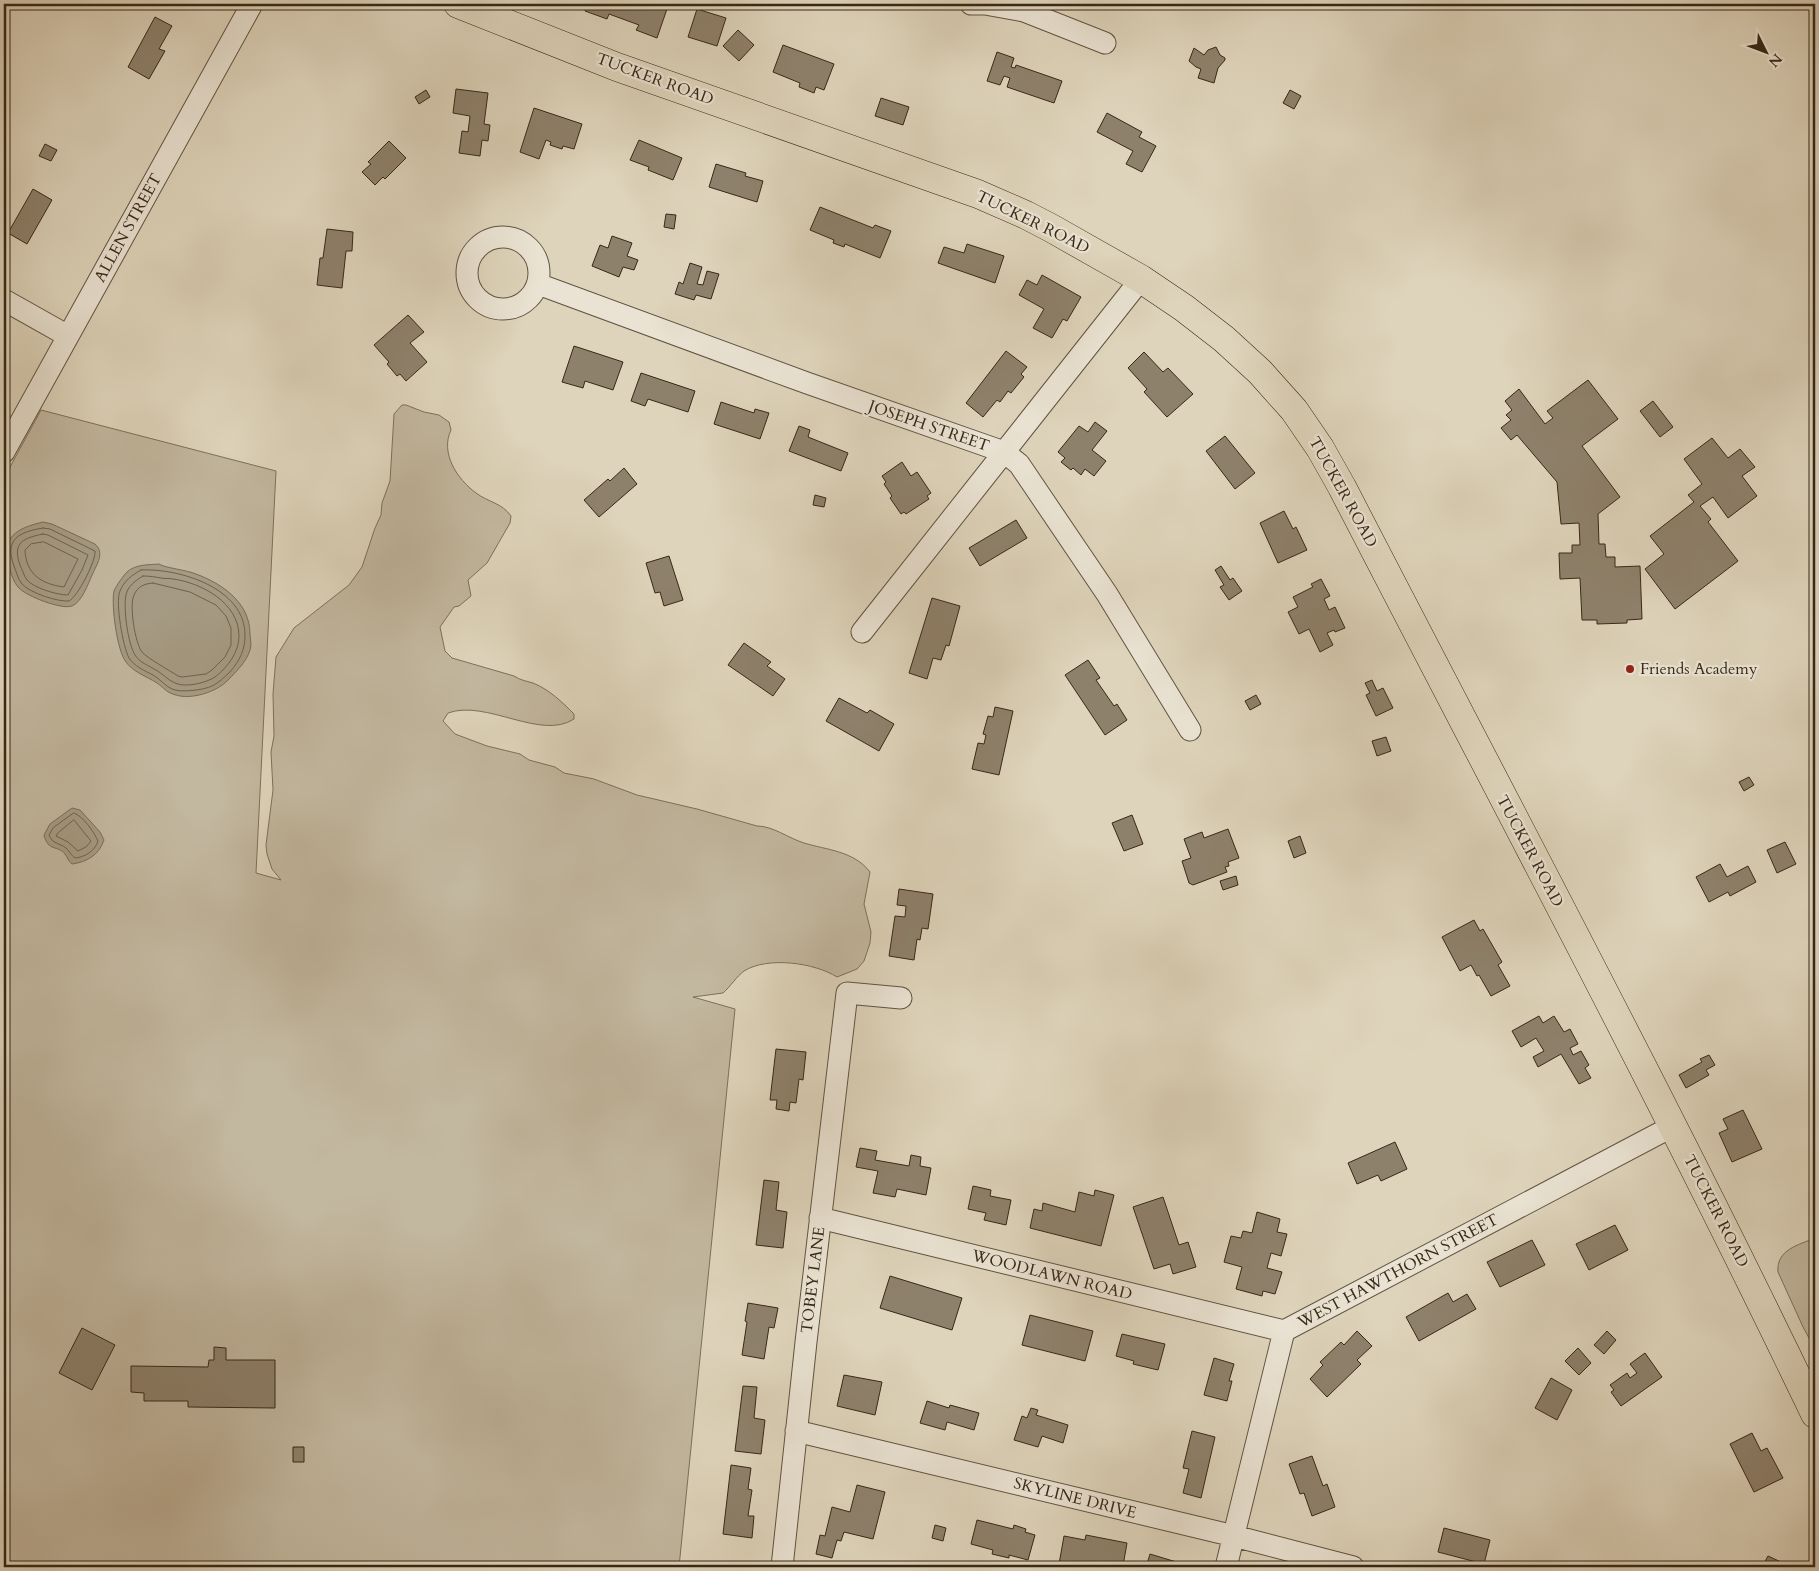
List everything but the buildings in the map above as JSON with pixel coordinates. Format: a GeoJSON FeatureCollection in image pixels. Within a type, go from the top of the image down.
{"type":"FeatureCollection","features":[{"type":"Feature","properties":{"kind":"main road","name":"TUCKER ROAD"},"geometry":{"type":"LineString","coordinates":[[458,4],[617,66],[978,194],[1026,215],[1141,279],[1204,323],[1260,372],[1294,410],[1320,448],[1673,1126],[1759,1296],[1815,1414]]}},
{"type":"Feature","properties":{"kind":"street","name":"ALLEN STREET"},"geometry":{"type":"LineString","coordinates":[[4,452],[252,4]]}},
{"type":"Feature","properties":{"kind":"street"},"geometry":{"type":"LineString","coordinates":[[971,4],[1024,8],[1105,43]]}},
{"type":"Feature","properties":{"kind":"street"},"geometry":{"type":"LineString","coordinates":[[862,632],[1141,279]]}},
{"type":"Feature","properties":{"kind":"street","name":"JOSEPH STREET"},"geometry":{"type":"LineString","coordinates":[[538,284],[807,383],[1004,452],[1019,464],[1108,594],[1190,730]]}},
{"type":"Feature","properties":{"kind":"street"},"geometry":{"type":"LineString","coordinates":[[4,300],[68,336]]}},
{"type":"Feature","properties":{"kind":"street","name":"TOBEY LANE"},"geometry":{"type":"LineString","coordinates":[[782,1567],[820,1218],[847,993],[901,998]]}},
{"type":"Feature","properties":{"kind":"street","name":"WEST HAWTHORN STREET"},"geometry":{"type":"LineString","coordinates":[[1226,1567],[1284,1331],[1673,1126]]}},
{"type":"Feature","properties":{"kind":"street","name":"WOODLAWN ROAD"},"geometry":{"type":"LineString","coordinates":[[820,1218],[1284,1331]]}},
{"type":"Feature","properties":{"kind":"street","name":"SKYLINE DRIVE"},"geometry":{"type":"LineString","coordinates":[[796,1431],[1234,1536],[1353,1567]]}},
{"type":"Feature","properties":{"kind":"shaded area"},"geometry":{"type":"Polygon","coordinates":[[[402,405],[439,415],[449,422],[451,430],[448,439],[449,456],[457,473],[476,493],[499,505],[511,516],[510,523],[487,563],[468,580],[471,596],[459,606],[454,607],[440,627],[445,651],[452,658],[533,683],[545,689],[574,714],[574,719],[561,724],[546,725],[479,711],[463,710],[448,713],[443,721],[455,734],[487,746],[520,754],[529,760],[555,767],[564,773],[594,779],[637,795],[769,828],[804,843],[848,855],[864,865],[870,872],[864,904],[871,932],[870,943],[864,961],[857,969],[837,977],[817,968],[791,963],[754,966],[744,971],[723,993],[693,997],[735,1009],[679,1567],[4,1567],[4,478],[41,410],[276,471],[256,873],[281,880],[272,869],[266,845],[273,790],[271,752],[274,736],[273,694],[276,657],[294,628],[349,585],[362,567],[381,515],[382,503],[390,481],[394,414],[402,405]]]}},
{"type":"Feature","properties":{"kind":"shaded area"},"geometry":{"type":"Polygon","coordinates":[[[1815,1238],[1815,1349],[1778,1272],[1778,1265],[1784,1253],[1789,1249],[1815,1238]]]}},
{"type":"Feature","properties":{"kind":"water"},"geometry":{"type":"Polygon","coordinates":[[[43,522],[52,524],[98,547],[100,555],[98,563],[79,601],[72,606],[60,606],[44,602],[29,595],[17,586],[11,573],[7,557],[9,541],[18,531],[25,527],[43,522]]]}},
{"type":"Feature","properties":{"kind":"water"},"geometry":{"type":"Polygon","coordinates":[[[159,564],[192,573],[216,583],[240,604],[249,623],[251,648],[249,654],[228,680],[217,688],[203,694],[182,696],[168,692],[157,683],[132,669],[126,662],[120,648],[113,606],[114,591],[131,569],[142,565],[159,564]]]}},
{"type":"Feature","properties":{"kind":"water"},"geometry":{"type":"Polygon","coordinates":[[[72,808],[80,810],[100,832],[104,840],[99,850],[92,857],[83,862],[72,864],[62,851],[48,844],[44,835],[50,824],[72,808]]]}},
{"type":"Feature","properties":{"kind":"place","name":"Friends Academy"},"geometry":{"type":"Point","coordinates":[1630,669]}}]}
